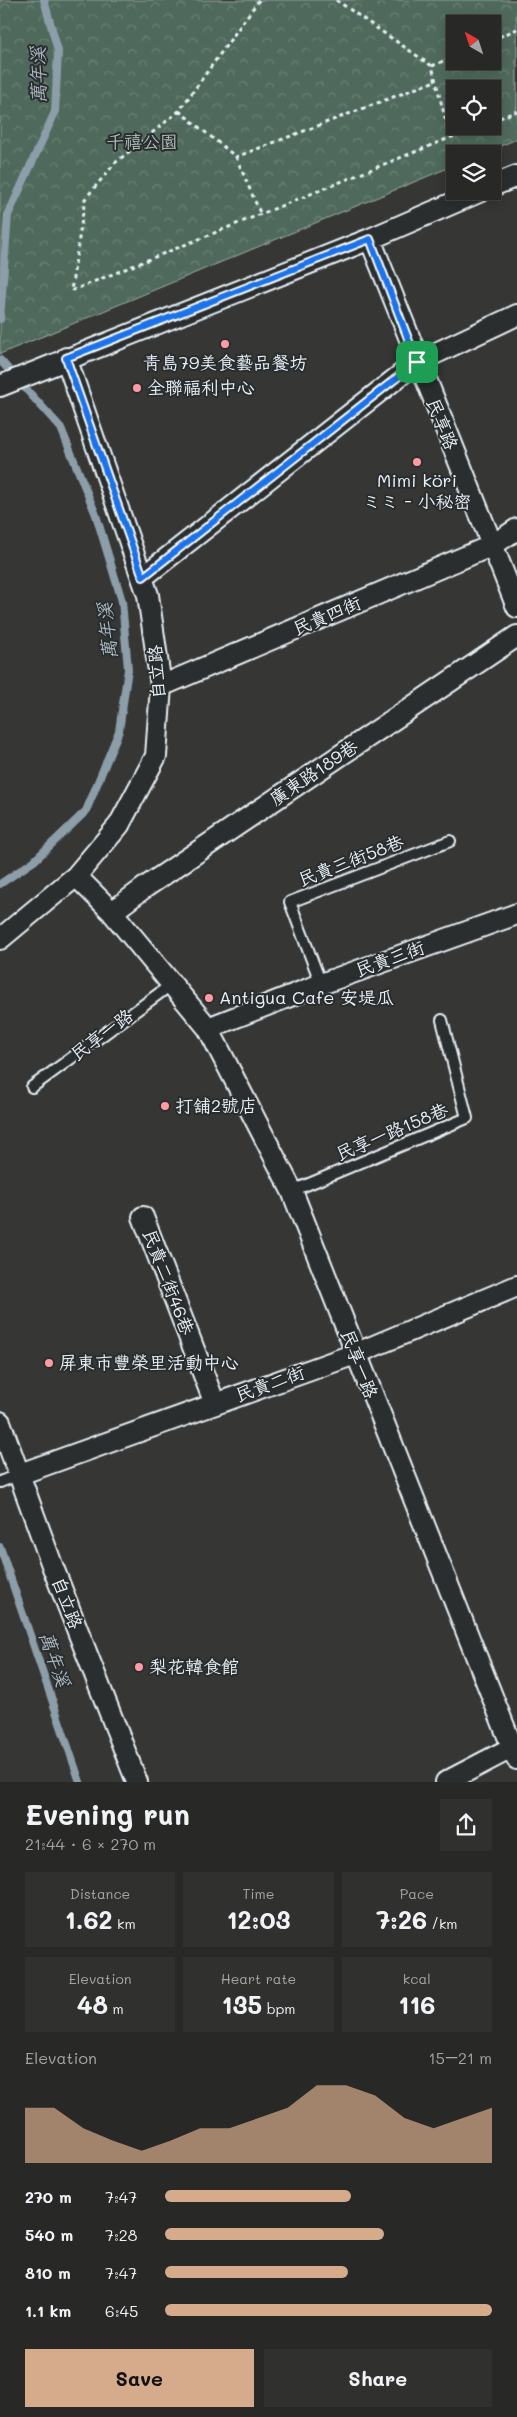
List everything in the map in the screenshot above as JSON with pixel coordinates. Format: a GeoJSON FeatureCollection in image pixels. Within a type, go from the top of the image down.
{"type":"FeatureCollection","features":[{"type":"Feature","properties":{"kind":"street"},"geometry":{"type":"LineString","coordinates":[[501,182],[517,176]]}},
{"type":"Feature","properties":{"kind":"street"},"geometry":{"type":"LineString","coordinates":[[0,386],[66,358],[370,239],[460,200]]}},
{"type":"Feature","properties":{"kind":"street","name":"民享路"},"geometry":{"type":"LineString","coordinates":[[370,239],[417,362],[517,607]]}},
{"type":"Feature","properties":{"kind":"street"},"geometry":{"type":"LineString","coordinates":[[143,577],[417,362],[517,315]]}},
{"type":"Feature","properties":{"kind":"street","name":"自立路"},"geometry":{"type":"LineString","coordinates":[[0,939],[76,876],[119,825],[156,756],[161,686],[148,595],[66,358]]}},
{"type":"Feature","properties":{"kind":"street","name":"民貴四街"},"geometry":{"type":"LineString","coordinates":[[161,686],[493,545],[517,528]]}},
{"type":"Feature","properties":{"kind":"street","name":"廣東路189巷"},"geometry":{"type":"LineString","coordinates":[[112,912],[152,882],[517,636]]}},
{"type":"Feature","properties":{"kind":"street","name":"民享一路"},"geometry":{"type":"LineString","coordinates":[[76,876],[112,912],[208,1028],[292,1191],[355,1354],[515,1751]]}},
{"type":"Feature","properties":{"kind":"street","name":"民貴三街"},"geometry":{"type":"LineString","coordinates":[[208,1028],[321,984],[517,914]]}},
{"type":"Feature","properties":{"kind":"street","name":"民貴二街46巷"},"geometry":{"type":"LineString","coordinates":[[143,1216],[216,1404]]}},
{"type":"Feature","properties":{"kind":"street","name":"民貴二街"},"geometry":{"type":"LineString","coordinates":[[7,1479],[355,1354],[517,1286]]}},
{"type":"Feature","properties":{"kind":"street","name":"自立路"},"geometry":{"type":"LineString","coordinates":[[0,1422],[7,1479],[52,1564],[137,1782]]}},
{"type":"Feature","properties":{"kind":"street"},"geometry":{"type":"LineString","coordinates":[[446,1782],[515,1751]]}},
{"type":"Feature","properties":{"kind":"lane","name":"民貴三街58巷"},"geometry":{"type":"LineString","coordinates":[[321,984],[290,902],[450,841]]}},
{"type":"Feature","properties":{"kind":"lane","name":"民享一路"},"geometry":{"type":"LineString","coordinates":[[32,1087],[172,984]]}},
{"type":"Feature","properties":{"kind":"lane","name":"民享一路158巷"},"geometry":{"type":"LineString","coordinates":[[292,1191],[467,1118],[442,1020]]}},
{"type":"Feature","properties":{"kind":"path"},"geometry":{"type":"LineString","coordinates":[[258,0],[179,112],[114,163],[85,200],[71,291],[457,135]]}},
{"type":"Feature","properties":{"kind":"path"},"geometry":{"type":"LineString","coordinates":[[336,0],[432,66],[450,138]]}},
{"type":"Feature","properties":{"kind":"path"},"geometry":{"type":"LineString","coordinates":[[501,36],[517,29]]}},
{"type":"Feature","properties":{"kind":"path"},"geometry":{"type":"LineString","coordinates":[[432,66],[446,60]]}},
{"type":"Feature","properties":{"kind":"path"},"geometry":{"type":"LineString","coordinates":[[236,157],[435,81]]}},
{"type":"Feature","properties":{"kind":"path"},"geometry":{"type":"LineString","coordinates":[[501,117],[517,111]]}},
{"type":"Feature","properties":{"kind":"path"},"geometry":{"type":"LineString","coordinates":[[179,112],[236,157],[261,215]]}},
{"type":"Feature","properties":{"kind":"green space","name":"千禧公園"},"geometry":{"type":"Polygon","coordinates":[[[0,0],[517,0],[517,139],[501,146],[446,145],[446,169],[0,354],[0,0]]]}},
{"type":"Feature","properties":{"kind":"waterway","name":"萬年溪"},"geometry":{"type":"LineString","coordinates":[[0,319],[8,215],[55,112],[58,51],[44,0]]}},
{"type":"Feature","properties":{"kind":"waterway","name":"萬年溪"},"geometry":{"type":"LineString","coordinates":[[0,360],[61,428],[96,515],[122,601],[128,669],[119,731],[86,811],[34,861],[0,884]]}},
{"type":"Feature","properties":{"kind":"waterway","name":"萬年溪"},"geometry":{"type":"LineString","coordinates":[[0,1547],[80,1782]]}},
{"type":"Feature","properties":{"kind":"place","name":"青島79美食藝品餐坊"},"geometry":{"type":"Point","coordinates":[225,344]}},
{"type":"Feature","properties":{"kind":"place","name":"全聯福利中心"},"geometry":{"type":"Point","coordinates":[137,388]}},
{"type":"Feature","properties":{"kind":"place","name":"Mimi köri ミミ - 小秘密"},"geometry":{"type":"Point","coordinates":[417,462]}},
{"type":"Feature","properties":{"kind":"place","name":"Antigua Cafe 安堤瓜"},"geometry":{"type":"Point","coordinates":[209,998]}},
{"type":"Feature","properties":{"kind":"place","name":"打舖2號店"},"geometry":{"type":"Point","coordinates":[165,1106]}},
{"type":"Feature","properties":{"kind":"place","name":"屏東市豐榮里活動中心"},"geometry":{"type":"Point","coordinates":[49,1363]}},
{"type":"Feature","properties":{"kind":"place","name":"梨花韓食館"},"geometry":{"type":"Point","coordinates":[139,1667]}},
{"type":"Feature","properties":{"kind":"route"},"geometry":{"type":"LineString","coordinates":[[370,239],[417,362],[143,577],[66,358],[370,239]]}}]}
